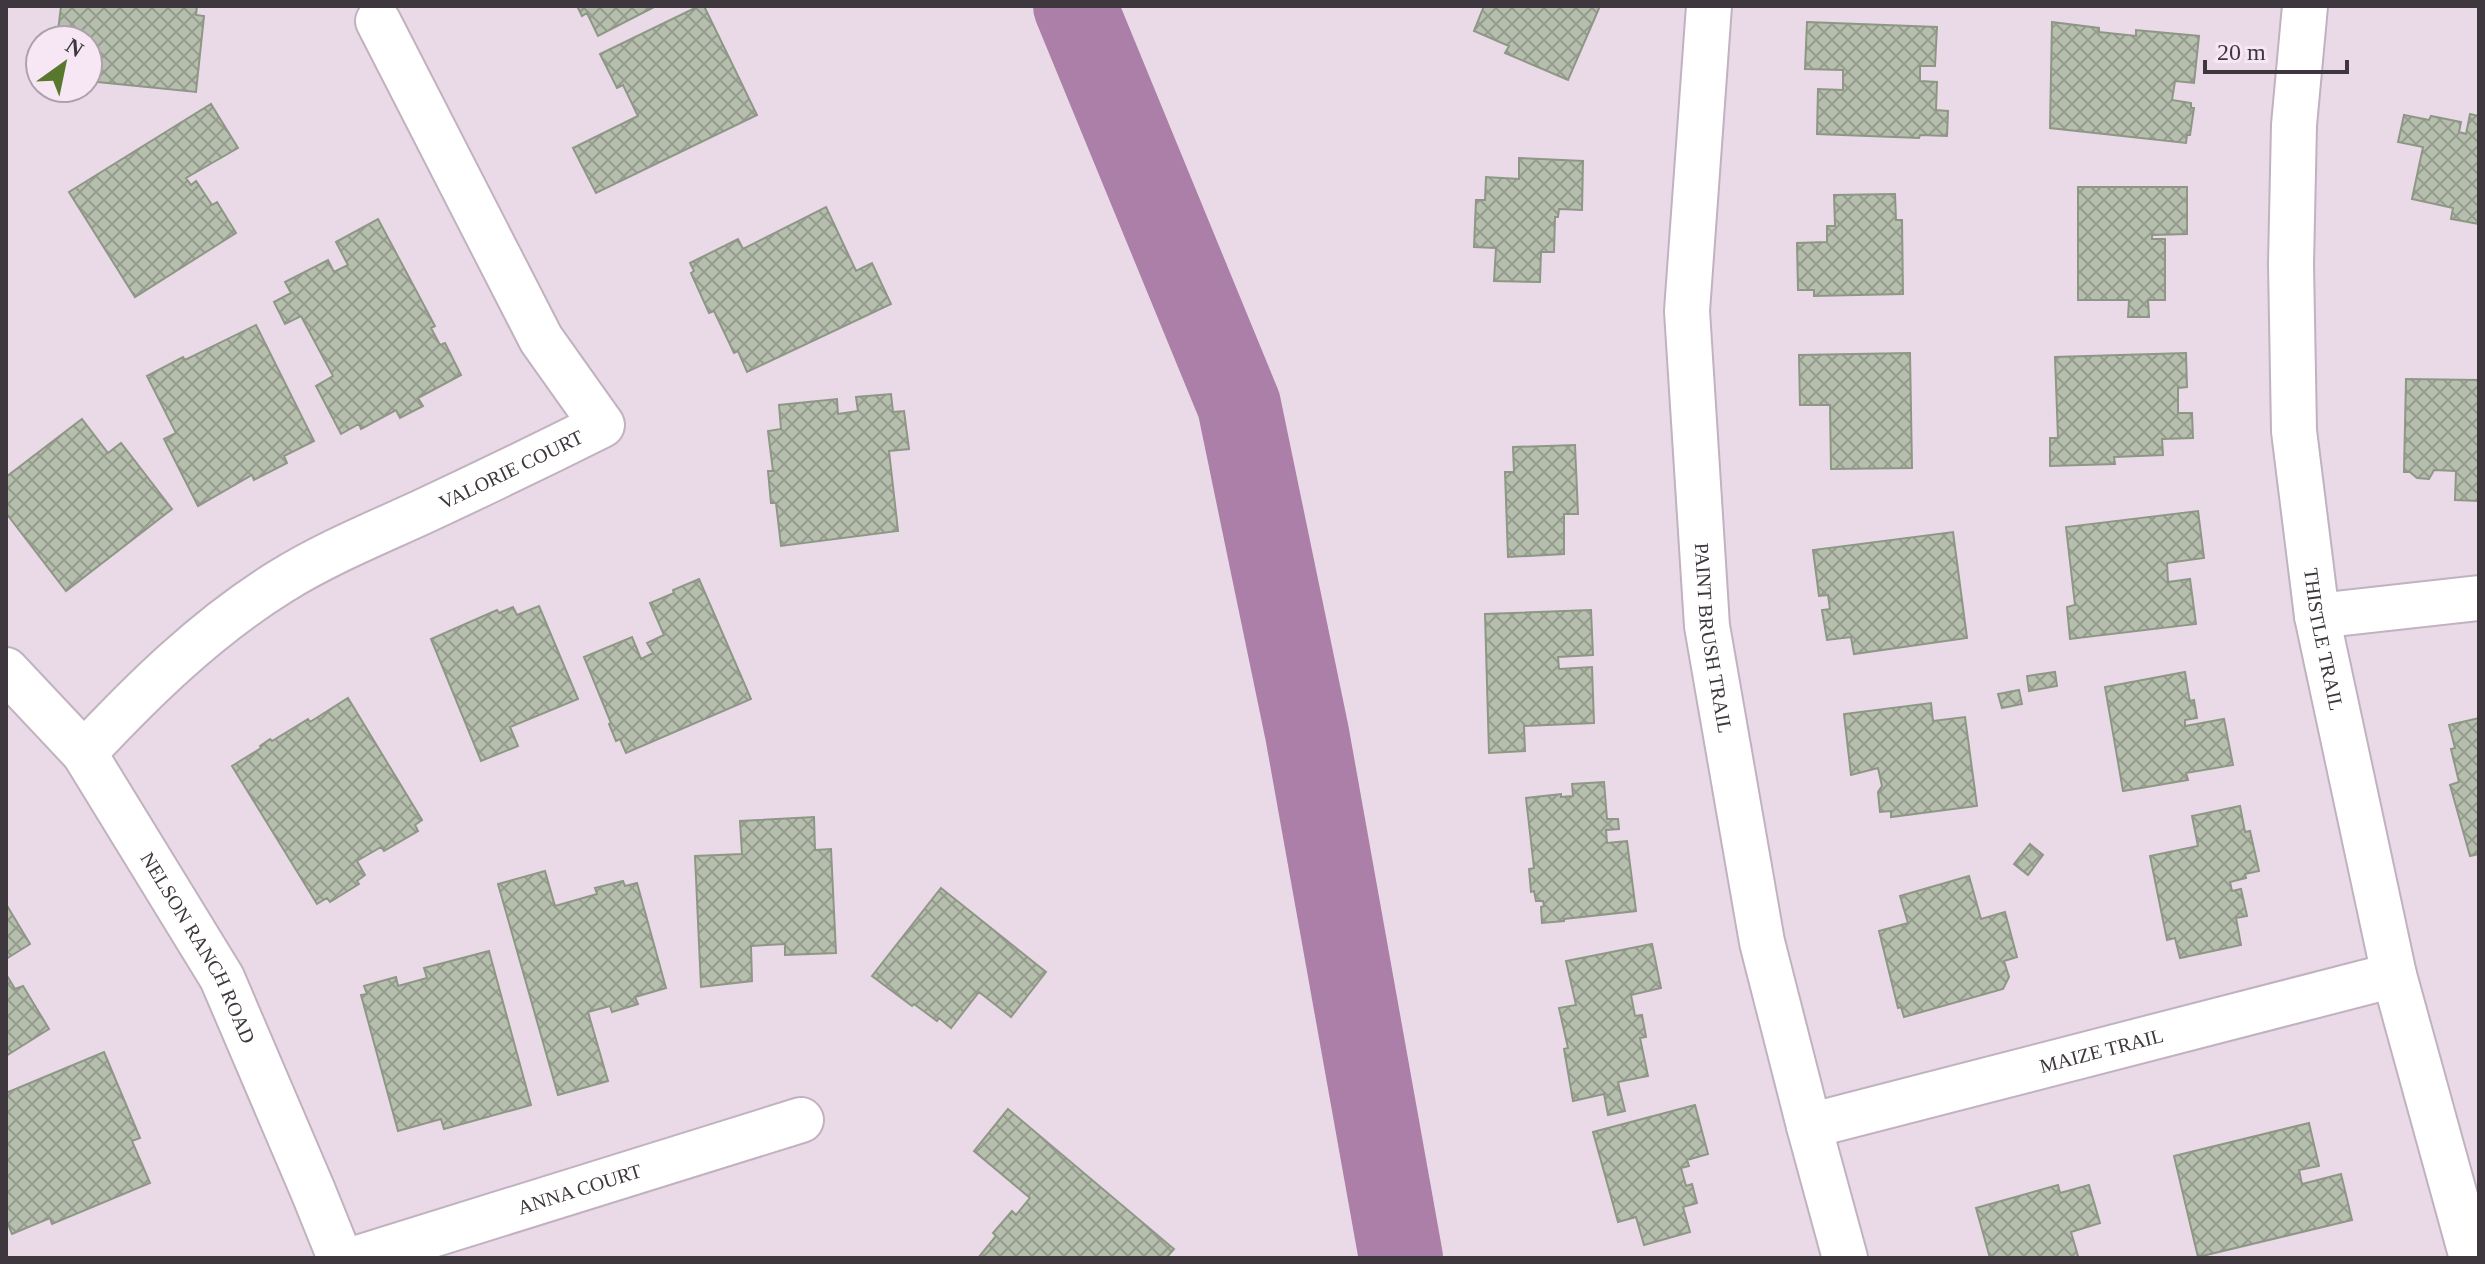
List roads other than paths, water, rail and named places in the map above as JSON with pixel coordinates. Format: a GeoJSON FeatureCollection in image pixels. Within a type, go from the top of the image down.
{"type":"FeatureCollection","features":[{"type":"Feature","properties":{"kind":"street","name":"PAINT BRUSH TRAIL"},"geometry":{"type":"LineString","coordinates":[[1709,6],[1687,311],[1707,626],[1762,942],[1845,1258]]}},
{"type":"Feature","properties":{"kind":"street","name":"THISTLE TRAIL"},"geometry":{"type":"LineString","coordinates":[[2305,6],[2294,125],[2291,264],[2293,416],[2317,616],[2394,975],[2472,1258]]}},
{"type":"Feature","properties":{"kind":"street","name":"VALORIE COURT"},"geometry":{"type":"LineString","coordinates":[[84,753],[134,699],[234,613],[280,582],[316,561],[503,475],[602,425],[541,339],[378,21]]}},
{"type":"Feature","properties":{"kind":"street"},"geometry":{"type":"LineString","coordinates":[[2317,616],[2479,598]]}},
{"type":"Feature","properties":{"kind":"street","name":"NELSON RANCH ROAD"},"geometry":{"type":"LineString","coordinates":[[6,670],[84,753],[222,978],[340,1258]]}},
{"type":"Feature","properties":{"kind":"street","name":"MAIZE TRAIL"},"geometry":{"type":"LineString","coordinates":[[1809,1126],[2394,975]]}},
{"type":"Feature","properties":{"kind":"street","name":"ANNA COURT"},"geometry":{"type":"LineString","coordinates":[[358,1258],[801,1120]]}},
{"type":"Feature","properties":{"kind":"waterway"},"geometry":{"type":"LineString","coordinates":[[1075,6],[1239,405],[1307,733],[1401,1258]]}}]}
